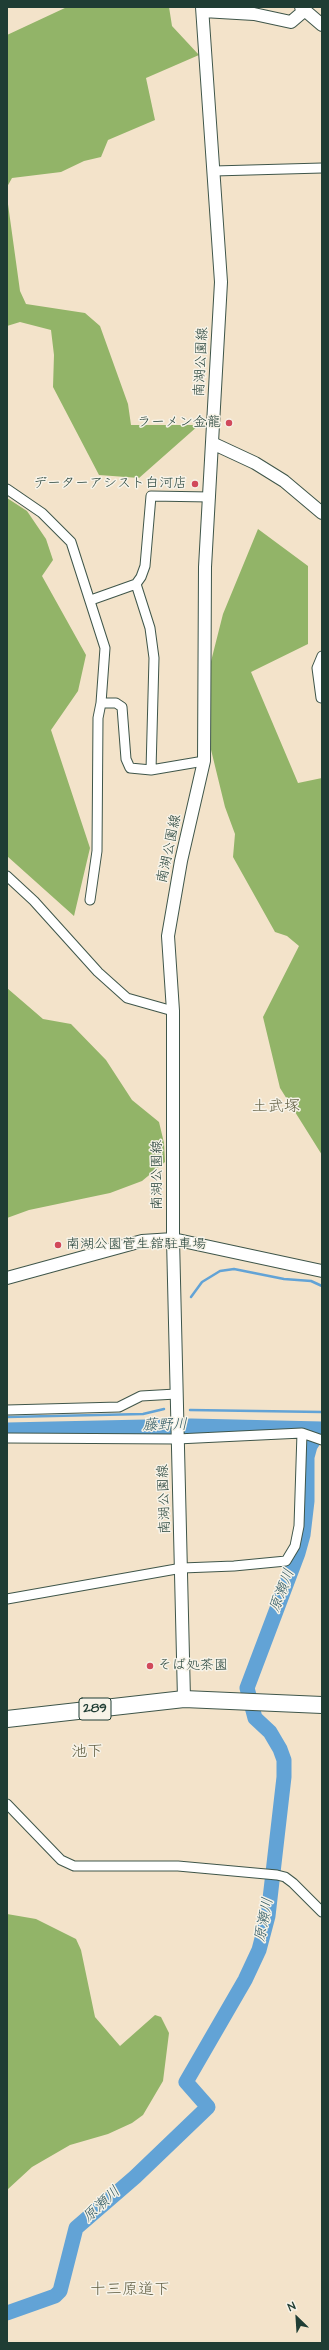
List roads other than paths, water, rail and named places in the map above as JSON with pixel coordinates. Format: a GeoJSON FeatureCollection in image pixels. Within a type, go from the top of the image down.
{"type":"FeatureCollection","features":[{"type":"Feature","properties":{"kind":"highway","name":"289"},"geometry":{"type":"LineString","coordinates":[[7,1719],[184,1699],[322,1705]]}},
{"type":"Feature","properties":{"kind":"main road"},"geometry":{"type":"LineString","coordinates":[[203,9],[254,14],[291,22],[303,8],[322,25]]}},
{"type":"Feature","properties":{"kind":"main road","name":"南湖公園線"},"geometry":{"type":"LineString","coordinates":[[184,1699],[173,1239],[173,1011],[168,936],[181,861],[204,761],[205,568],[221,282],[203,9]]}},
{"type":"Feature","properties":{"kind":"main road"},"geometry":{"type":"LineString","coordinates":[[212,443],[255,463],[284,482],[322,513]]}},
{"type":"Feature","properties":{"kind":"main road"},"geometry":{"type":"LineString","coordinates":[[7,1278],[142,1240],[173,1239],[322,1271]]}},
{"type":"Feature","properties":{"kind":"street"},"geometry":{"type":"LineString","coordinates":[[214,171],[322,168]]}},
{"type":"Feature","properties":{"kind":"street"},"geometry":{"type":"LineString","coordinates":[[7,489],[42,513],[71,542],[91,600],[105,648],[101,703],[98,718],[96,872],[90,900]]}},
{"type":"Feature","properties":{"kind":"street"},"geometry":{"type":"LineString","coordinates":[[91,600],[136,584],[145,566],[151,496],[210,497]]}},
{"type":"Feature","properties":{"kind":"street"},"geometry":{"type":"LineString","coordinates":[[136,584],[150,628],[154,658],[151,770]]}},
{"type":"Feature","properties":{"kind":"street"},"geometry":{"type":"LineString","coordinates":[[321,698],[317,668],[322,656]]}},
{"type":"Feature","properties":{"kind":"street"},"geometry":{"type":"LineString","coordinates":[[101,703],[116,703],[122,707],[126,759],[130,768],[151,770],[204,761]]}},
{"type":"Feature","properties":{"kind":"street"},"geometry":{"type":"LineString","coordinates":[[7,876],[34,901],[98,972],[127,998],[173,1011]]}},
{"type":"Feature","properties":{"kind":"street"},"geometry":{"type":"LineString","coordinates":[[7,1410],[119,1407],[142,1396],[176,1394]]}},
{"type":"Feature","properties":{"kind":"street"},"geometry":{"type":"LineString","coordinates":[[7,1599],[182,1568],[234,1566],[286,1561],[294,1546],[299,1526],[307,1434]]}},
{"type":"Feature","properties":{"kind":"street"},"geometry":{"type":"LineString","coordinates":[[7,1438],[177,1439],[307,1434],[321,1440]]}},
{"type":"Feature","properties":{"kind":"street"},"geometry":{"type":"LineString","coordinates":[[7,1804],[60,1860],[74,1866],[178,1866],[273,1874],[285,1877],[293,1882],[322,1912]]}},
{"type":"Feature","properties":{"kind":"waterway"},"geometry":{"type":"LineString","coordinates":[[191,1297],[202,1282],[220,1271],[234,1269],[284,1279],[311,1281],[322,1286]]}},
{"type":"Feature","properties":{"kind":"waterway"},"geometry":{"type":"LineString","coordinates":[[7,1417],[143,1414],[164,1409]]}},
{"type":"Feature","properties":{"kind":"waterway"},"geometry":{"type":"LineString","coordinates":[[190,1410],[322,1412]]}},
{"type":"Feature","properties":{"kind":"waterway","name":"藤野川"},"geometry":{"type":"LineString","coordinates":[[7,1430],[191,1426],[322,1429]]}},
{"type":"Feature","properties":{"kind":"waterway","name":"原瀬川"},"geometry":{"type":"LineString","coordinates":[[7,2313],[55,2296],[60,2291],[76,2228],[135,2177],[208,2107],[186,2082],[245,1980],[259,1950],[268,1916],[284,1777],[284,1760],[280,1749],[270,1732],[255,1718],[247,1688],[298,1553],[303,1535],[307,1501],[307,1457],[310,1446],[321,1429]]}},
{"type":"Feature","properties":{"kind":"place","name":"ラーメン金龍"},"geometry":{"type":"Point","coordinates":[229,423]}},
{"type":"Feature","properties":{"kind":"place","name":"データーアシスト白河店"},"geometry":{"type":"Point","coordinates":[195,484]}},
{"type":"Feature","properties":{"kind":"place","name":"南湖公園菅生舘駐車場"},"geometry":{"type":"Point","coordinates":[58,1245]}},
{"type":"Feature","properties":{"kind":"place","name":"そば処茶園"},"geometry":{"type":"Point","coordinates":[150,1666]}},
{"type":"Feature","properties":{"kind":"district","name":"土武塚"},"geometry":{"type":"Point","coordinates":[276,1108]}},
{"type":"Feature","properties":{"kind":"district","name":"池下"},"geometry":{"type":"Point","coordinates":[87,1753]}},
{"type":"Feature","properties":{"kind":"district","name":"十三原道下"},"geometry":{"type":"Point","coordinates":[130,2291]}}]}
